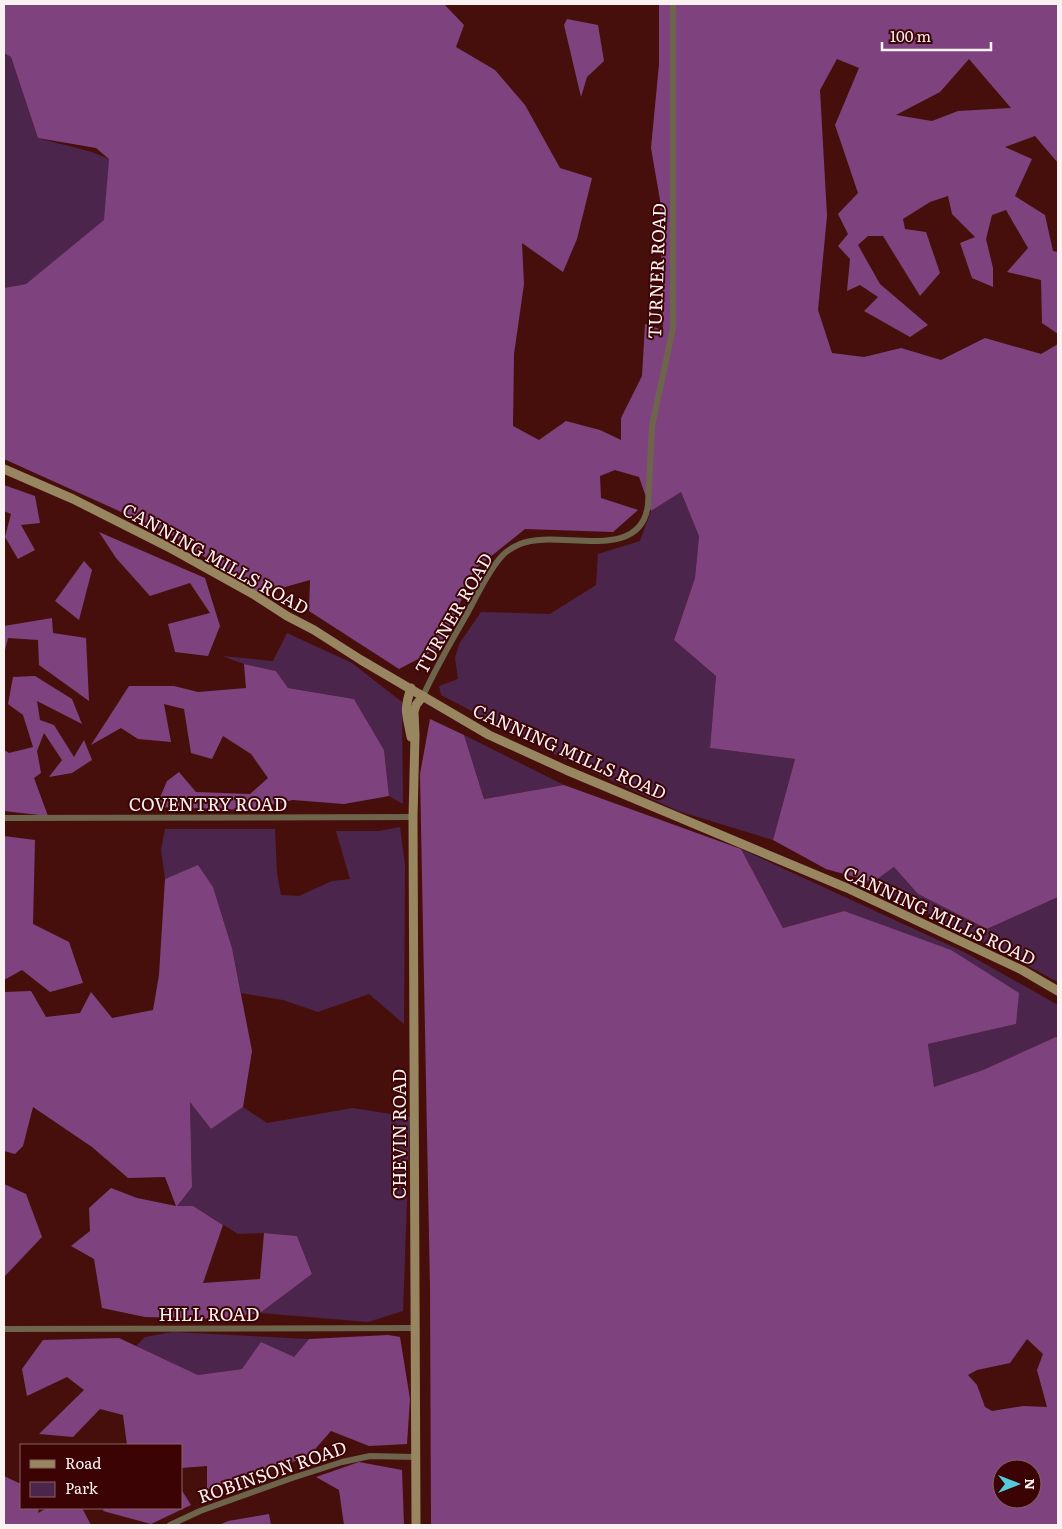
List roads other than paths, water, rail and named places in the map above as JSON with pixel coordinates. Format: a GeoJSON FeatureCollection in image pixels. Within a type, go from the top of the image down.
{"type":"FeatureCollection","features":[{"type":"Feature","properties":{"kind":"main road","name":"CANNING MILLS ROAD"},"geometry":{"type":"LineString","coordinates":[[4,469],[73,499],[160,543],[253,594],[286,616],[314,630],[361,660],[501,741],[847,888],[1022,970],[1058,991]]}},
{"type":"Feature","properties":{"kind":"main road","name":"CHEVIN ROAD"},"geometry":{"type":"LineString","coordinates":[[411,688],[406,704],[406,715],[414,742]]}},
{"type":"Feature","properties":{"kind":"main road","name":"CHEVIN ROAD"},"geometry":{"type":"LineString","coordinates":[[416,1525],[413,817],[414,712],[416,705],[423,696]]}},
{"type":"Feature","properties":{"kind":"street","name":"TURNER ROAD"},"geometry":{"type":"LineString","coordinates":[[423,696],[436,667],[487,577],[504,553],[518,544],[534,541],[619,540],[634,533],[646,516],[652,426],[673,328],[672,4]]}},
{"type":"Feature","properties":{"kind":"street","name":"COVENTRY ROAD"},"geometry":{"type":"LineString","coordinates":[[4,818],[413,817]]}},
{"type":"Feature","properties":{"kind":"street","name":"HILL ROAD"},"geometry":{"type":"LineString","coordinates":[[4,1329],[415,1328]]}},
{"type":"Feature","properties":{"kind":"street","name":"ROBINSON ROAD"},"geometry":{"type":"LineString","coordinates":[[170,1525],[200,1511],[342,1462],[370,1456],[415,1456]]}}]}
